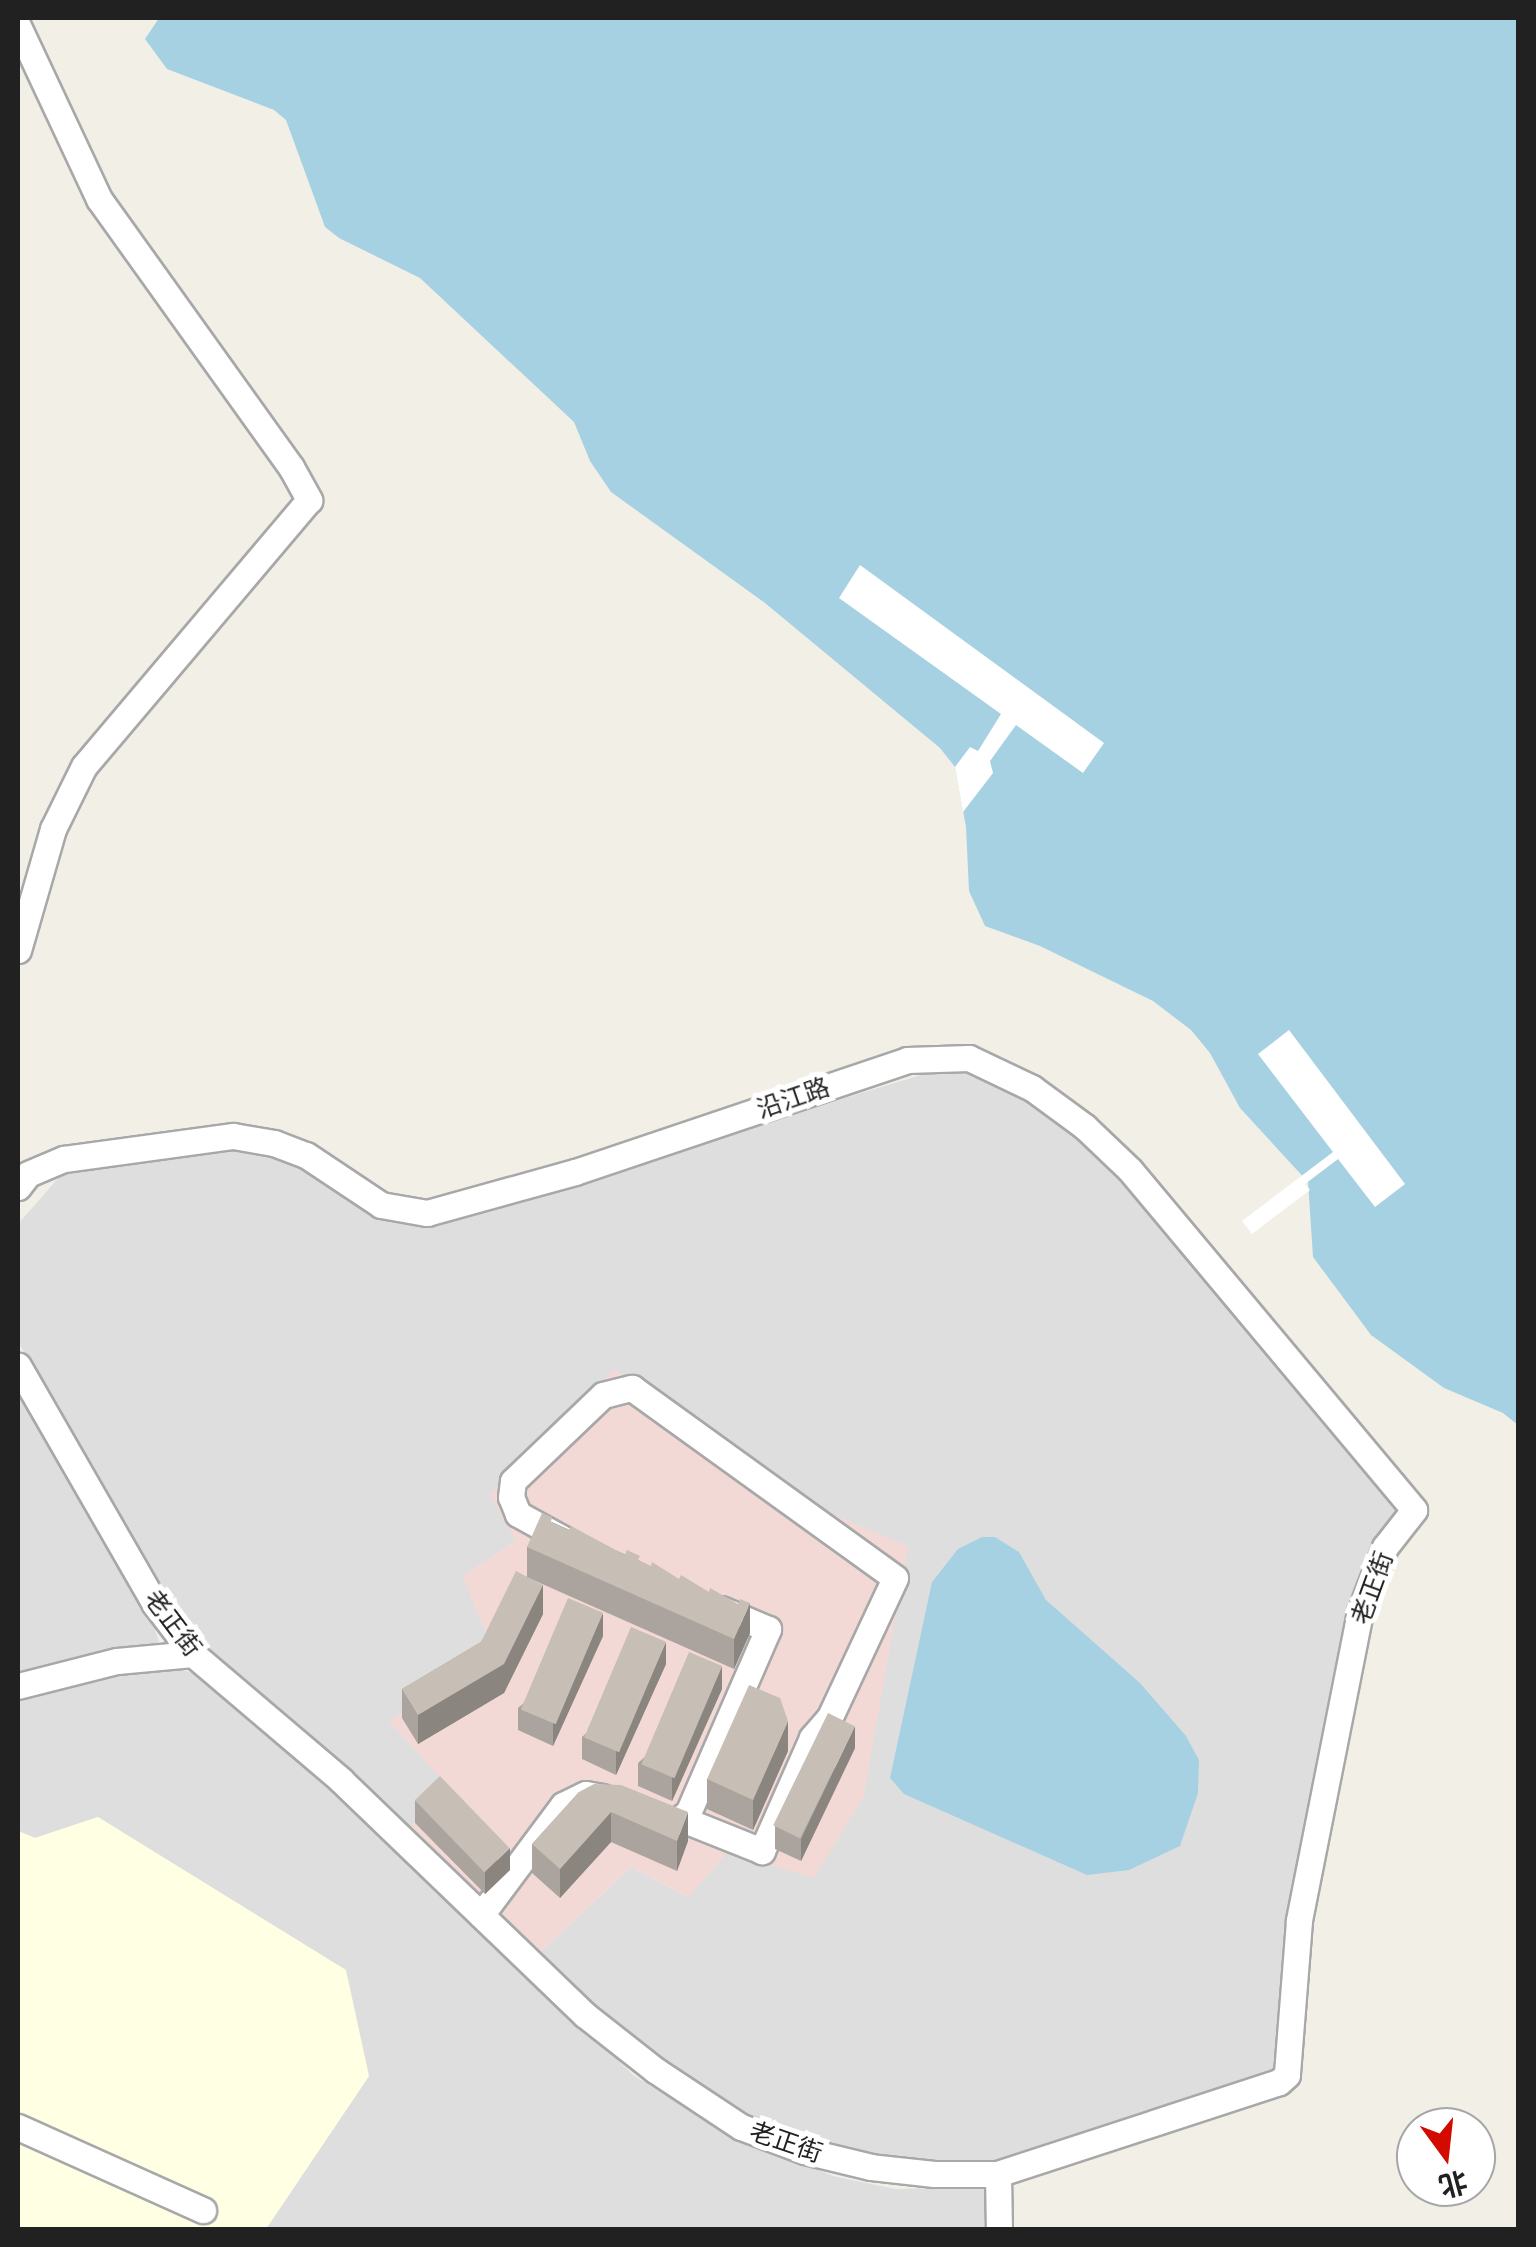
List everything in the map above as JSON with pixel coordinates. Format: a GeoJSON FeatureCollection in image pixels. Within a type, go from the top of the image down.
{"type":"FeatureCollection","features":[{"type":"Feature","properties":{"kind":"street"},"geometry":{"type":"LineString","coordinates":[[18,26],[99,199],[291,467],[309,500],[84,766],[53,828],[18,950]]}},
{"type":"Feature","properties":{"kind":"street","name":"沿江路"},"geometry":{"type":"LineString","coordinates":[[18,1188],[28,1174],[64,1159],[233,1136],[274,1143],[306,1156],[380,1205],[427,1213],[575,1172],[907,1060],[936,1055],[968,1058],[1032,1088],[1086,1127],[1130,1170],[1414,1510]]}},
{"type":"Feature","properties":{"kind":"street","name":"老正街"},"geometry":{"type":"LineString","coordinates":[[18,1366],[156,1604],[193,1654],[341,1780],[585,2016],[654,2070],[741,2128],[805,2151],[871,2166],[934,2174],[998,2174],[1280,2082],[1288,2075],[1299,1922],[1360,1612],[1385,1547],[1414,1510]]}},
{"type":"Feature","properties":{"kind":"street"},"geometry":{"type":"LineString","coordinates":[[481,1915],[570,1800],[595,1794],[668,1823],[682,1819],[762,1851],[812,1738],[830,1718],[896,1578],[632,1388],[603,1395],[513,1482],[514,1506],[525,1521],[584,1549]]}},
{"type":"Feature","properties":{"kind":"street"},"geometry":{"type":"LineString","coordinates":[[682,1819],[768,1629],[700,1600]]}},
{"type":"Feature","properties":{"kind":"street"},"geometry":{"type":"LineString","coordinates":[[18,1686],[116,1661],[193,1654]]}},
{"type":"Feature","properties":{"kind":"street"},"geometry":{"type":"LineString","coordinates":[[18,2127],[203,2210]]}},
{"type":"Feature","properties":{"kind":"street"},"geometry":{"type":"LineString","coordinates":[[998,2174],[998,2230]]}},
{"type":"Feature","properties":{"kind":"shaded area"},"geometry":{"type":"Polygon","coordinates":[[[944,1068],[978,1075],[1033,1101],[1110,1167],[1402,1510],[1369,1558],[1275,2070],[1009,2163],[882,2161],[771,2125],[685,2081],[537,1955],[631,1867],[689,1897],[516,1541],[463,1576],[490,1642],[448,1786],[406,1831],[192,1640],[18,1342],[18,1224],[68,1167],[221,1147],[259,1149],[445,1219],[944,1068]]]}},
{"type":"Feature","properties":{"kind":"shaded area"},"geometry":{"type":"Polygon","coordinates":[[[614,1369],[808,1504],[908,1546],[863,1798],[814,1878],[727,1853],[689,1897],[631,1867],[537,1955],[406,1831],[447,1785],[389,1721],[479,1666],[490,1642],[462,1576],[516,1541],[490,1495],[614,1369]]]}},
{"type":"Feature","properties":{"kind":"shaded area"},"geometry":{"type":"Polygon","coordinates":[[[18,1391],[150,1616],[161,1647],[18,1680],[18,1391]]]}},
{"type":"Feature","properties":{"kind":"shaded area"},"geometry":{"type":"Polygon","coordinates":[[[155,1661],[195,1674],[336,1788],[633,2075],[730,2135],[833,2176],[895,2189],[991,2187],[991,2229],[266,2229],[369,2076],[98,1817],[35,1838],[18,1831],[18,1695],[155,1661]]]}},
{"type":"Feature","properties":{"kind":"shaded area"},"geometry":{"type":"Polygon","coordinates":[[[98,1817],[346,1970],[369,2076],[266,2229],[18,2229],[18,1831],[35,1838],[98,1817]]]}},
{"type":"Feature","properties":{"kind":"water"},"geometry":{"type":"Polygon","coordinates":[[[159,18],[1518,18],[1518,1425],[1503,1413],[1444,1388],[1371,1335],[1313,1257],[1308,1182],[1240,1108],[1210,1053],[1191,1030],[1153,1001],[1040,946],[985,926],[969,891],[966,827],[955,767],[940,748],[765,603],[611,492],[590,461],[574,422],[420,278],[339,238],[325,227],[286,120],[274,110],[167,69],[145,39],[159,18]]]}},
{"type":"Feature","properties":{"kind":"water"},"geometry":{"type":"Polygon","coordinates":[[[982,1537],[995,1537],[1019,1552],[1046,1600],[1140,1683],[1186,1736],[1199,1760],[1198,1793],[1180,1846],[1129,1870],[1087,1875],[904,1794],[890,1778],[932,1582],[958,1549],[982,1537]]]}},
{"type":"Feature","properties":{"kind":"pier"},"geometry":{"type":"Polygon","coordinates":[[[860,565],[1104,743],[1083,773],[1016,725],[990,761],[993,773],[963,812],[955,767],[970,747],[978,751],[1001,714],[839,598],[860,565]]]}},
{"type":"Feature","properties":{"kind":"pier"},"geometry":{"type":"Polygon","coordinates":[[[1289,1030],[1405,1184],[1375,1207],[1338,1159],[1305,1184],[1310,1190],[1252,1234],[1242,1221],[1333,1152],[1258,1054],[1289,1030]]]}},
{"type":"Feature","properties":{"kind":"building"},"geometry":{"type":"Polygon","coordinates":[[[542,1513],[552,1517],[551,1522],[569,1530],[571,1526],[625,1555],[627,1550],[640,1556],[638,1560],[651,1566],[652,1562],[679,1579],[681,1575],[709,1592],[710,1588],[738,1604],[740,1599],[750,1603],[734,1639],[527,1547],[542,1513]]]}},
{"type":"Feature","properties":{"kind":"building"},"geometry":{"type":"Polygon","coordinates":[[[516,1571],[543,1585],[504,1664],[418,1715],[402,1689],[481,1642],[516,1571]]]}},
{"type":"Feature","properties":{"kind":"building"},"geometry":{"type":"Polygon","coordinates":[[[568,1598],[603,1613],[556,1724],[521,1709],[568,1598]]]}},
{"type":"Feature","properties":{"kind":"building"},"geometry":{"type":"Polygon","coordinates":[[[631,1627],[666,1642],[619,1752],[584,1737],[631,1627]]]}},
{"type":"Feature","properties":{"kind":"building"},"geometry":{"type":"Polygon","coordinates":[[[689,1652],[722,1666],[674,1778],[641,1764],[689,1652]]]}},
{"type":"Feature","properties":{"kind":"building"},"geometry":{"type":"Polygon","coordinates":[[[749,1685],[780,1698],[788,1721],[753,1800],[707,1779],[749,1685]]]}},
{"type":"Feature","properties":{"kind":"building"},"geometry":{"type":"Polygon","coordinates":[[[828,1713],[855,1726],[800,1839],[773,1825],[828,1713]]]}},
{"type":"Feature","properties":{"kind":"building"},"geometry":{"type":"Polygon","coordinates":[[[440,1776],[509,1848],[484,1872],[415,1800],[440,1776]]]}},
{"type":"Feature","properties":{"kind":"building"},"geometry":{"type":"Polygon","coordinates":[[[594,1784],[621,1785],[688,1812],[677,1841],[611,1812],[560,1869],[532,1844],[579,1792],[594,1784]]]}}]}
